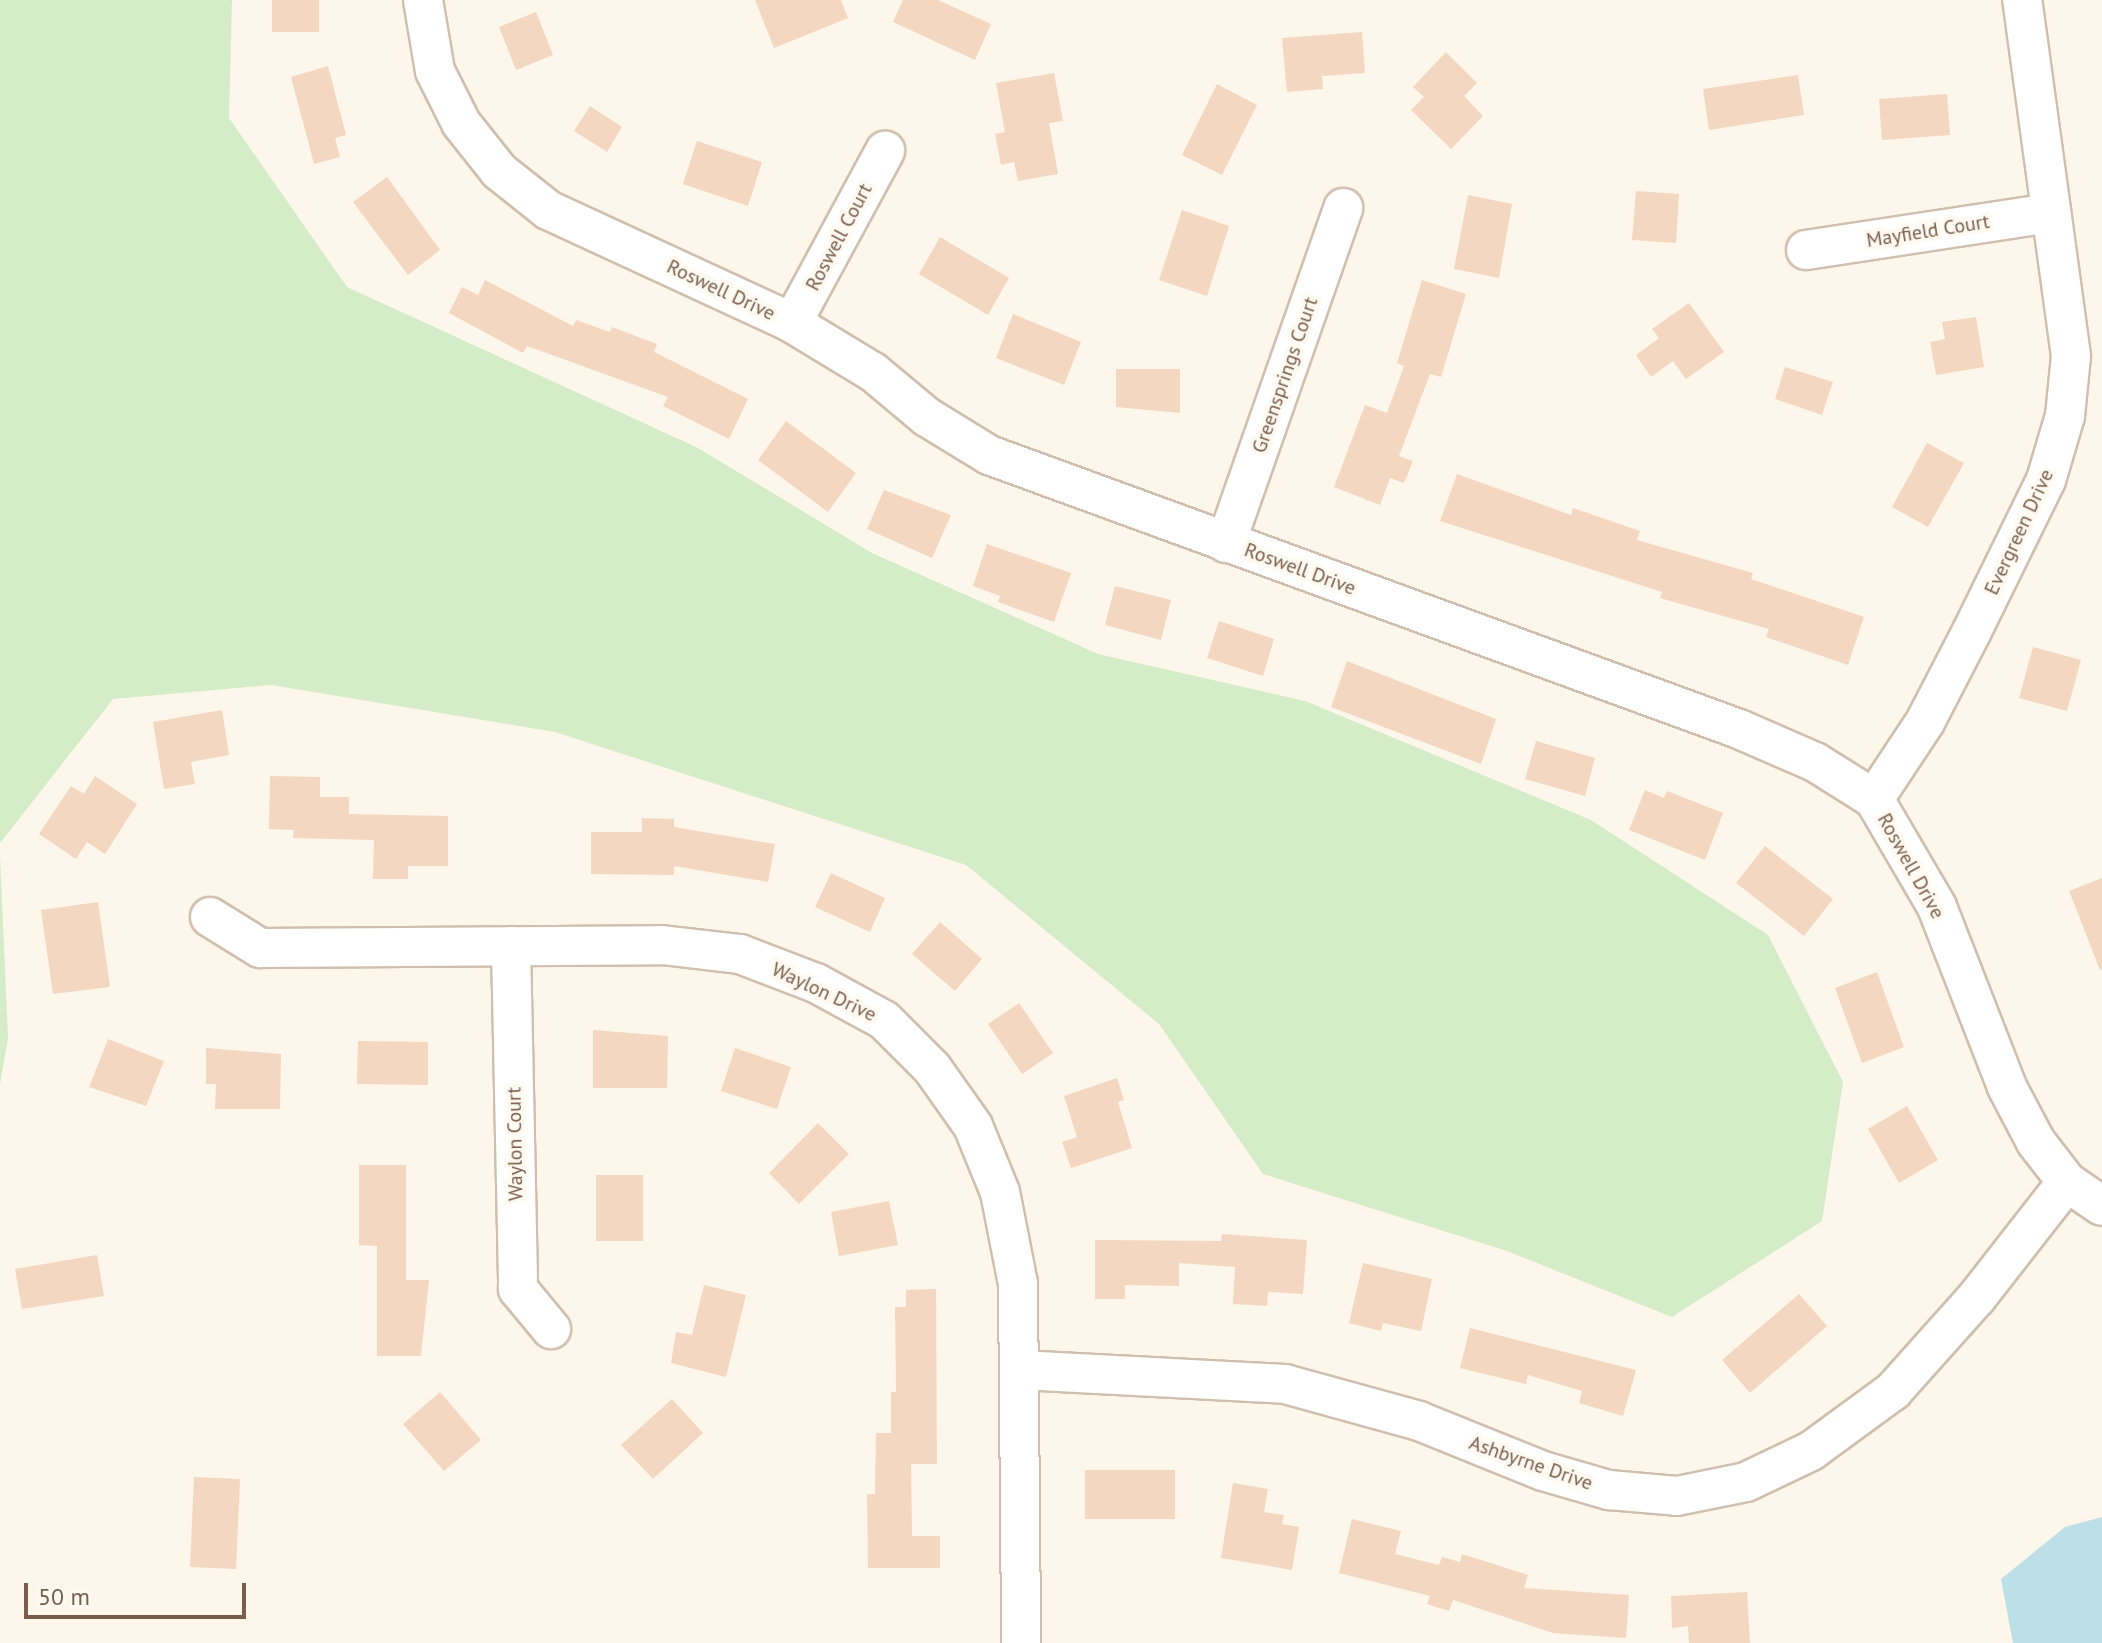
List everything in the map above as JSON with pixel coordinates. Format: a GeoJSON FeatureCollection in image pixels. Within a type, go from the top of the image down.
{"type":"FeatureCollection","features":[{"type":"Feature","properties":{"kind":"street","name":"Roswell Drive"},"geometry":{"type":"LineString","coordinates":[[423,0],[435,71],[461,123],[499,171],[548,210],[792,323],[873,372],[927,417],[989,455],[1739,729],[1815,762],[1874,799],[1937,907],[2007,1087],[2036,1142],[2067,1182],[2102,1206]]}},
{"type":"Feature","properties":{"kind":"street","name":"Evergreen Drive"},"geometry":{"type":"LineString","coordinates":[[1874,799],[1925,722],[1972,631],[2046,480],[2061,429],[2071,356],[2022,0]]}},
{"type":"Feature","properties":{"kind":"street","name":"Roswell Court"},"geometry":{"type":"LineString","coordinates":[[792,323],[885,151]]}},
{"type":"Feature","properties":{"kind":"street","name":"Greensprings Court"},"geometry":{"type":"LineString","coordinates":[[1226,543],[1343,208]]}},
{"type":"Feature","properties":{"kind":"street","name":"Mayfield Court"},"geometry":{"type":"LineString","coordinates":[[1806,250],[2051,213]]}},
{"type":"Feature","properties":{"kind":"street","name":"Waylon Drive"},"geometry":{"type":"LineString","coordinates":[[210,917],[260,948],[662,945],[740,954],[816,983],[884,1020],[932,1068],[973,1126],[1000,1192],[1018,1284],[1021,1643]]}},
{"type":"Feature","properties":{"kind":"street","name":"Waylon Court"},"geometry":{"type":"LineString","coordinates":[[511,946],[518,1289],[551,1329]]}},
{"type":"Feature","properties":{"kind":"street","name":"Ashbyrne Drive"},"geometry":{"type":"LineString","coordinates":[[1020,1370],[1285,1384],[1419,1421],[1557,1475],[1609,1490],[1677,1496],[1746,1482],[1811,1451],[1893,1391],[1977,1297],[2067,1182]]}},
{"type":"Feature","properties":{"kind":"green space"},"geometry":{"type":"Polygon","coordinates":[[[0,0],[232,0],[229,118],[347,287],[698,448],[872,553],[1098,654],[1305,701],[1591,820],[1768,935],[1843,1082],[1822,1221],[1672,1317],[1507,1251],[1263,1174],[1159,1024],[966,865],[555,732],[271,685],[113,699],[0,843],[0,0]]]}},
{"type":"Feature","properties":{"kind":"green space"},"geometry":{"type":"Polygon","coordinates":[[[0,855],[8,1038],[0,1084],[0,855]]]}},
{"type":"Feature","properties":{"kind":"water"},"geometry":{"type":"Polygon","coordinates":[[[2102,1517],[2102,1643],[2013,1643],[2001,1579],[2065,1527],[2102,1517]]]}},
{"type":"Feature","properties":{"kind":"building"},"geometry":{"type":"Polygon","coordinates":[[[272,0],[319,0],[319,32],[272,32],[272,0]]]}},
{"type":"Feature","properties":{"kind":"building"},"geometry":{"type":"Polygon","coordinates":[[[755,0],[841,0],[848,18],[774,48],[755,0]]]}},
{"type":"Feature","properties":{"kind":"building"},"geometry":{"type":"Polygon","coordinates":[[[903,0],[938,0],[991,24],[975,60],[893,22],[903,0]]]}},
{"type":"Feature","properties":{"kind":"building"},"geometry":{"type":"Polygon","coordinates":[[[536,12],[553,55],[516,70],[499,27],[536,12]]]}},
{"type":"Feature","properties":{"kind":"building"},"geometry":{"type":"Polygon","coordinates":[[[1362,32],[1365,73],[1322,76],[1323,89],[1287,92],[1282,38],[1362,32]]]}},
{"type":"Feature","properties":{"kind":"building"},"geometry":{"type":"Polygon","coordinates":[[[1446,52],[1477,83],[1464,96],[1483,116],[1451,149],[1411,110],[1424,97],[1413,87],[1446,52]]]}},
{"type":"Feature","properties":{"kind":"building"},"geometry":{"type":"Polygon","coordinates":[[[328,66],[346,135],[335,138],[340,157],[314,164],[291,77],[328,66]]]}},
{"type":"Feature","properties":{"kind":"building"},"geometry":{"type":"Polygon","coordinates":[[[1054,73],[1063,121],[1049,123],[1058,174],[1018,181],[1014,162],[1001,165],[995,134],[1005,132],[996,83],[1054,73]]]}},
{"type":"Feature","properties":{"kind":"building"},"geometry":{"type":"Polygon","coordinates":[[[1798,75],[1804,115],[1709,130],[1703,89],[1798,75]]]}},
{"type":"Feature","properties":{"kind":"building"},"geometry":{"type":"Polygon","coordinates":[[[1217,84],[1257,105],[1222,175],[1182,155],[1217,84]]]}},
{"type":"Feature","properties":{"kind":"building"},"geometry":{"type":"Polygon","coordinates":[[[1947,94],[1950,135],[1882,140],[1879,99],[1947,94]]]}},
{"type":"Feature","properties":{"kind":"building"},"geometry":{"type":"Polygon","coordinates":[[[590,106],[622,127],[607,152],[574,131],[590,106]]]}},
{"type":"Feature","properties":{"kind":"building"},"geometry":{"type":"Polygon","coordinates":[[[697,141],[762,162],[748,206],[683,184],[697,141]]]}},
{"type":"Feature","properties":{"kind":"building"},"geometry":{"type":"Polygon","coordinates":[[[387,177],[440,250],[408,275],[353,202],[387,177]]]}},
{"type":"Feature","properties":{"kind":"building"},"geometry":{"type":"Polygon","coordinates":[[[1636,191],[1679,194],[1676,243],[1632,240],[1636,191]]]}},
{"type":"Feature","properties":{"kind":"building"},"geometry":{"type":"Polygon","coordinates":[[[1468,195],[1512,204],[1499,278],[1454,269],[1468,195]]]}},
{"type":"Feature","properties":{"kind":"building"},"geometry":{"type":"Polygon","coordinates":[[[1182,210],[1229,226],[1207,296],[1159,280],[1182,210]]]}},
{"type":"Feature","properties":{"kind":"building"},"geometry":{"type":"Polygon","coordinates":[[[940,237],[1009,278],[988,315],[919,274],[940,237]]]}},
{"type":"Feature","properties":{"kind":"building"},"geometry":{"type":"Polygon","coordinates":[[[485,280],[573,326],[576,320],[610,332],[612,327],[657,344],[654,352],[748,399],[729,439],[663,406],[668,397],[527,346],[523,353],[449,313],[462,287],[478,295],[485,280]]]}},
{"type":"Feature","properties":{"kind":"building"},"geometry":{"type":"Polygon","coordinates":[[[1422,280],[1466,294],[1441,377],[1430,374],[1399,456],[1413,461],[1404,483],[1390,478],[1380,505],[1334,487],[1365,405],[1387,413],[1404,366],[1397,363],[1422,280]]]}},
{"type":"Feature","properties":{"kind":"building"},"geometry":{"type":"Polygon","coordinates":[[[1689,303],[1724,352],[1686,379],[1673,361],[1651,377],[1636,355],[1659,338],[1652,329],[1689,303]]]}},
{"type":"Feature","properties":{"kind":"building"},"geometry":{"type":"Polygon","coordinates":[[[1013,314],[1081,342],[1064,385],[996,358],[1013,314]]]}},
{"type":"Feature","properties":{"kind":"building"},"geometry":{"type":"Polygon","coordinates":[[[1976,317],[1984,367],[1936,375],[1930,342],[1945,339],[1942,322],[1976,317]]]}},
{"type":"Feature","properties":{"kind":"building"},"geometry":{"type":"Polygon","coordinates":[[[1785,367],[1833,382],[1822,415],[1775,399],[1785,367]]]}},
{"type":"Feature","properties":{"kind":"building"},"geometry":{"type":"Polygon","coordinates":[[[1116,369],[1180,369],[1180,413],[1116,407],[1116,369]]]}},
{"type":"Feature","properties":{"kind":"building"},"geometry":{"type":"Polygon","coordinates":[[[786,421],[856,473],[828,512],[758,460],[786,421]]]}},
{"type":"Feature","properties":{"kind":"building"},"geometry":{"type":"Polygon","coordinates":[[[1927,443],[1964,463],[1928,527],[1892,507],[1927,443]]]}},
{"type":"Feature","properties":{"kind":"building"},"geometry":{"type":"Polygon","coordinates":[[[1457,474],[1571,515],[1573,508],[1640,531],[1637,540],[1753,573],[1751,579],[1864,617],[1848,665],[1766,637],[1769,629],[1660,598],[1662,592],[1440,521],[1457,474]]]}},
{"type":"Feature","properties":{"kind":"building"},"geometry":{"type":"Polygon","coordinates":[[[884,490],[951,515],[932,558],[867,529],[884,490]]]}},
{"type":"Feature","properties":{"kind":"building"},"geometry":{"type":"Polygon","coordinates":[[[987,544],[1071,573],[1054,622],[998,602],[1000,596],[973,586],[987,544]]]}},
{"type":"Feature","properties":{"kind":"building"},"geometry":{"type":"Polygon","coordinates":[[[1115,586],[1171,600],[1161,640],[1105,625],[1115,586]]]}},
{"type":"Feature","properties":{"kind":"building"},"geometry":{"type":"Polygon","coordinates":[[[1219,621],[1274,639],[1263,676],[1207,658],[1219,621]]]}},
{"type":"Feature","properties":{"kind":"building"},"geometry":{"type":"Polygon","coordinates":[[[2033,647],[2081,660],[2067,711],[2019,698],[2033,647]]]}},
{"type":"Feature","properties":{"kind":"building"},"geometry":{"type":"Polygon","coordinates":[[[1347,661],[1496,719],[1481,764],[1331,707],[1347,661]]]}},
{"type":"Feature","properties":{"kind":"building"},"geometry":{"type":"Polygon","coordinates":[[[222,710],[229,755],[191,762],[195,784],[164,789],[153,722],[222,710]]]}},
{"type":"Feature","properties":{"kind":"building"},"geometry":{"type":"Polygon","coordinates":[[[1536,741],[1595,758],[1585,796],[1525,779],[1536,741]]]}},
{"type":"Feature","properties":{"kind":"building"},"geometry":{"type":"Polygon","coordinates":[[[95,776],[137,804],[105,854],[87,842],[76,859],[39,834],[71,786],[84,794],[95,776]]]}},
{"type":"Feature","properties":{"kind":"building"},"geometry":{"type":"Polygon","coordinates":[[[270,776],[320,777],[320,797],[349,797],[349,814],[448,816],[448,866],[408,866],[408,879],[373,879],[374,840],[293,838],[294,830],[269,829],[270,776]]]}},
{"type":"Feature","properties":{"kind":"building"},"geometry":{"type":"Polygon","coordinates":[[[1645,790],[1664,798],[1667,791],[1723,813],[1705,860],[1629,830],[1645,790]]]}},
{"type":"Feature","properties":{"kind":"building"},"geometry":{"type":"Polygon","coordinates":[[[642,818],[674,819],[674,827],[775,844],[768,882],[674,866],[674,875],[591,874],[591,832],[642,832],[642,818]]]}},
{"type":"Feature","properties":{"kind":"building"},"geometry":{"type":"Polygon","coordinates":[[[1765,846],[1833,899],[1804,936],[1736,883],[1765,846]]]}},
{"type":"Feature","properties":{"kind":"building"},"geometry":{"type":"Polygon","coordinates":[[[831,873],[885,898],[870,932],[815,907],[831,873]]]}},
{"type":"Feature","properties":{"kind":"building"},"geometry":{"type":"Polygon","coordinates":[[[2102,878],[2102,970],[2100,970],[2069,891],[2102,878]]]}},
{"type":"Feature","properties":{"kind":"building"},"geometry":{"type":"Polygon","coordinates":[[[98,902],[110,987],[53,994],[41,910],[98,902]]]}},
{"type":"Feature","properties":{"kind":"building"},"geometry":{"type":"Polygon","coordinates":[[[940,922],[982,959],[955,991],[912,954],[940,922]]]}},
{"type":"Feature","properties":{"kind":"building"},"geometry":{"type":"Polygon","coordinates":[[[1877,972],[1904,1047],[1862,1063],[1835,988],[1877,972]]]}},
{"type":"Feature","properties":{"kind":"building"},"geometry":{"type":"Polygon","coordinates":[[[1019,1003],[1053,1053],[1022,1074],[988,1024],[1019,1003]]]}},
{"type":"Feature","properties":{"kind":"building"},"geometry":{"type":"Polygon","coordinates":[[[593,1030],[668,1036],[667,1088],[593,1088],[593,1030]]]}},
{"type":"Feature","properties":{"kind":"building"},"geometry":{"type":"Polygon","coordinates":[[[108,1039],[164,1061],[146,1106],[89,1087],[108,1039]]]}},
{"type":"Feature","properties":{"kind":"building"},"geometry":{"type":"Polygon","coordinates":[[[358,1041],[428,1042],[428,1085],[357,1084],[358,1041]]]}},
{"type":"Feature","properties":{"kind":"building"},"geometry":{"type":"Polygon","coordinates":[[[206,1048],[281,1054],[280,1109],[215,1109],[216,1084],[206,1084],[206,1048]]]}},
{"type":"Feature","properties":{"kind":"building"},"geometry":{"type":"Polygon","coordinates":[[[735,1048],[791,1067],[777,1109],[721,1091],[735,1048]]]}},
{"type":"Feature","properties":{"kind":"building"},"geometry":{"type":"Polygon","coordinates":[[[1117,1078],[1124,1100],[1118,1102],[1132,1148],[1071,1168],[1062,1142],[1077,1137],[1064,1096],[1117,1078]]]}},
{"type":"Feature","properties":{"kind":"building"},"geometry":{"type":"Polygon","coordinates":[[[1907,1106],[1938,1160],[1899,1183],[1868,1129],[1907,1106]]]}},
{"type":"Feature","properties":{"kind":"building"},"geometry":{"type":"Polygon","coordinates":[[[818,1123],[849,1154],[799,1204],[769,1173],[818,1123]]]}},
{"type":"Feature","properties":{"kind":"building"},"geometry":{"type":"Polygon","coordinates":[[[359,1165],[406,1165],[406,1280],[429,1280],[421,1356],[377,1356],[377,1246],[359,1245],[359,1165]]]}},
{"type":"Feature","properties":{"kind":"building"},"geometry":{"type":"Polygon","coordinates":[[[596,1175],[643,1175],[643,1241],[596,1241],[596,1175]]]}},
{"type":"Feature","properties":{"kind":"building"},"geometry":{"type":"Polygon","coordinates":[[[889,1201],[898,1245],[839,1256],[831,1212],[889,1201]]]}},
{"type":"Feature","properties":{"kind":"building"},"geometry":{"type":"Polygon","coordinates":[[[1222,1234],[1307,1240],[1303,1294],[1268,1292],[1267,1306],[1233,1304],[1235,1267],[1179,1263],[1179,1286],[1125,1285],[1125,1299],[1095,1299],[1095,1240],[1221,1241],[1222,1234]]]}},
{"type":"Feature","properties":{"kind":"building"},"geometry":{"type":"Polygon","coordinates":[[[97,1255],[104,1296],[22,1309],[15,1269],[97,1255]]]}},
{"type":"Feature","properties":{"kind":"building"},"geometry":{"type":"Polygon","coordinates":[[[1363,1263],[1432,1279],[1421,1331],[1383,1323],[1381,1331],[1349,1323],[1363,1263]]]}},
{"type":"Feature","properties":{"kind":"building"},"geometry":{"type":"Polygon","coordinates":[[[704,1285],[746,1295],[726,1377],[671,1363],[676,1332],[692,1335],[704,1285]]]}},
{"type":"Feature","properties":{"kind":"building"},"geometry":{"type":"Polygon","coordinates":[[[936,1289],[937,1464],[911,1464],[912,1536],[940,1536],[940,1568],[868,1568],[867,1494],[875,1494],[876,1433],[891,1433],[891,1392],[896,1392],[895,1307],[906,1307],[906,1290],[936,1289]]]}},
{"type":"Feature","properties":{"kind":"building"},"geometry":{"type":"Polygon","coordinates":[[[1799,1294],[1827,1326],[1750,1393],[1722,1360],[1799,1294]]]}},
{"type":"Feature","properties":{"kind":"building"},"geometry":{"type":"Polygon","coordinates":[[[1470,1328],[1636,1370],[1623,1416],[1579,1403],[1582,1391],[1528,1375],[1526,1384],[1460,1368],[1470,1328]]]}},
{"type":"Feature","properties":{"kind":"building"},"geometry":{"type":"Polygon","coordinates":[[[440,1392],[481,1440],[444,1471],[403,1424],[440,1392]]]}},
{"type":"Feature","properties":{"kind":"building"},"geometry":{"type":"Polygon","coordinates":[[[672,1399],[703,1433],[653,1479],[621,1445],[672,1399]]]}},
{"type":"Feature","properties":{"kind":"building"},"geometry":{"type":"Polygon","coordinates":[[[1085,1470],[1175,1470],[1175,1519],[1085,1519],[1085,1470]]]}},
{"type":"Feature","properties":{"kind":"building"},"geometry":{"type":"Polygon","coordinates":[[[194,1477],[240,1479],[236,1569],[190,1567],[194,1477]]]}},
{"type":"Feature","properties":{"kind":"building"},"geometry":{"type":"Polygon","coordinates":[[[1233,1483],[1268,1489],[1264,1512],[1284,1515],[1282,1524],[1299,1527],[1292,1570],[1221,1558],[1233,1483]]]}},
{"type":"Feature","properties":{"kind":"building"},"geometry":{"type":"Polygon","coordinates":[[[1352,1519],[1401,1531],[1395,1554],[1439,1565],[1442,1557],[1460,1562],[1462,1554],[1528,1575],[1524,1588],[1629,1595],[1626,1638],[1553,1633],[1453,1600],[1449,1611],[1427,1604],[1430,1596],[1339,1573],[1352,1519]]]}},
{"type":"Feature","properties":{"kind":"building"},"geometry":{"type":"Polygon","coordinates":[[[1747,1592],[1750,1643],[1689,1643],[1688,1626],[1672,1628],[1671,1596],[1747,1592]]]}}]}
